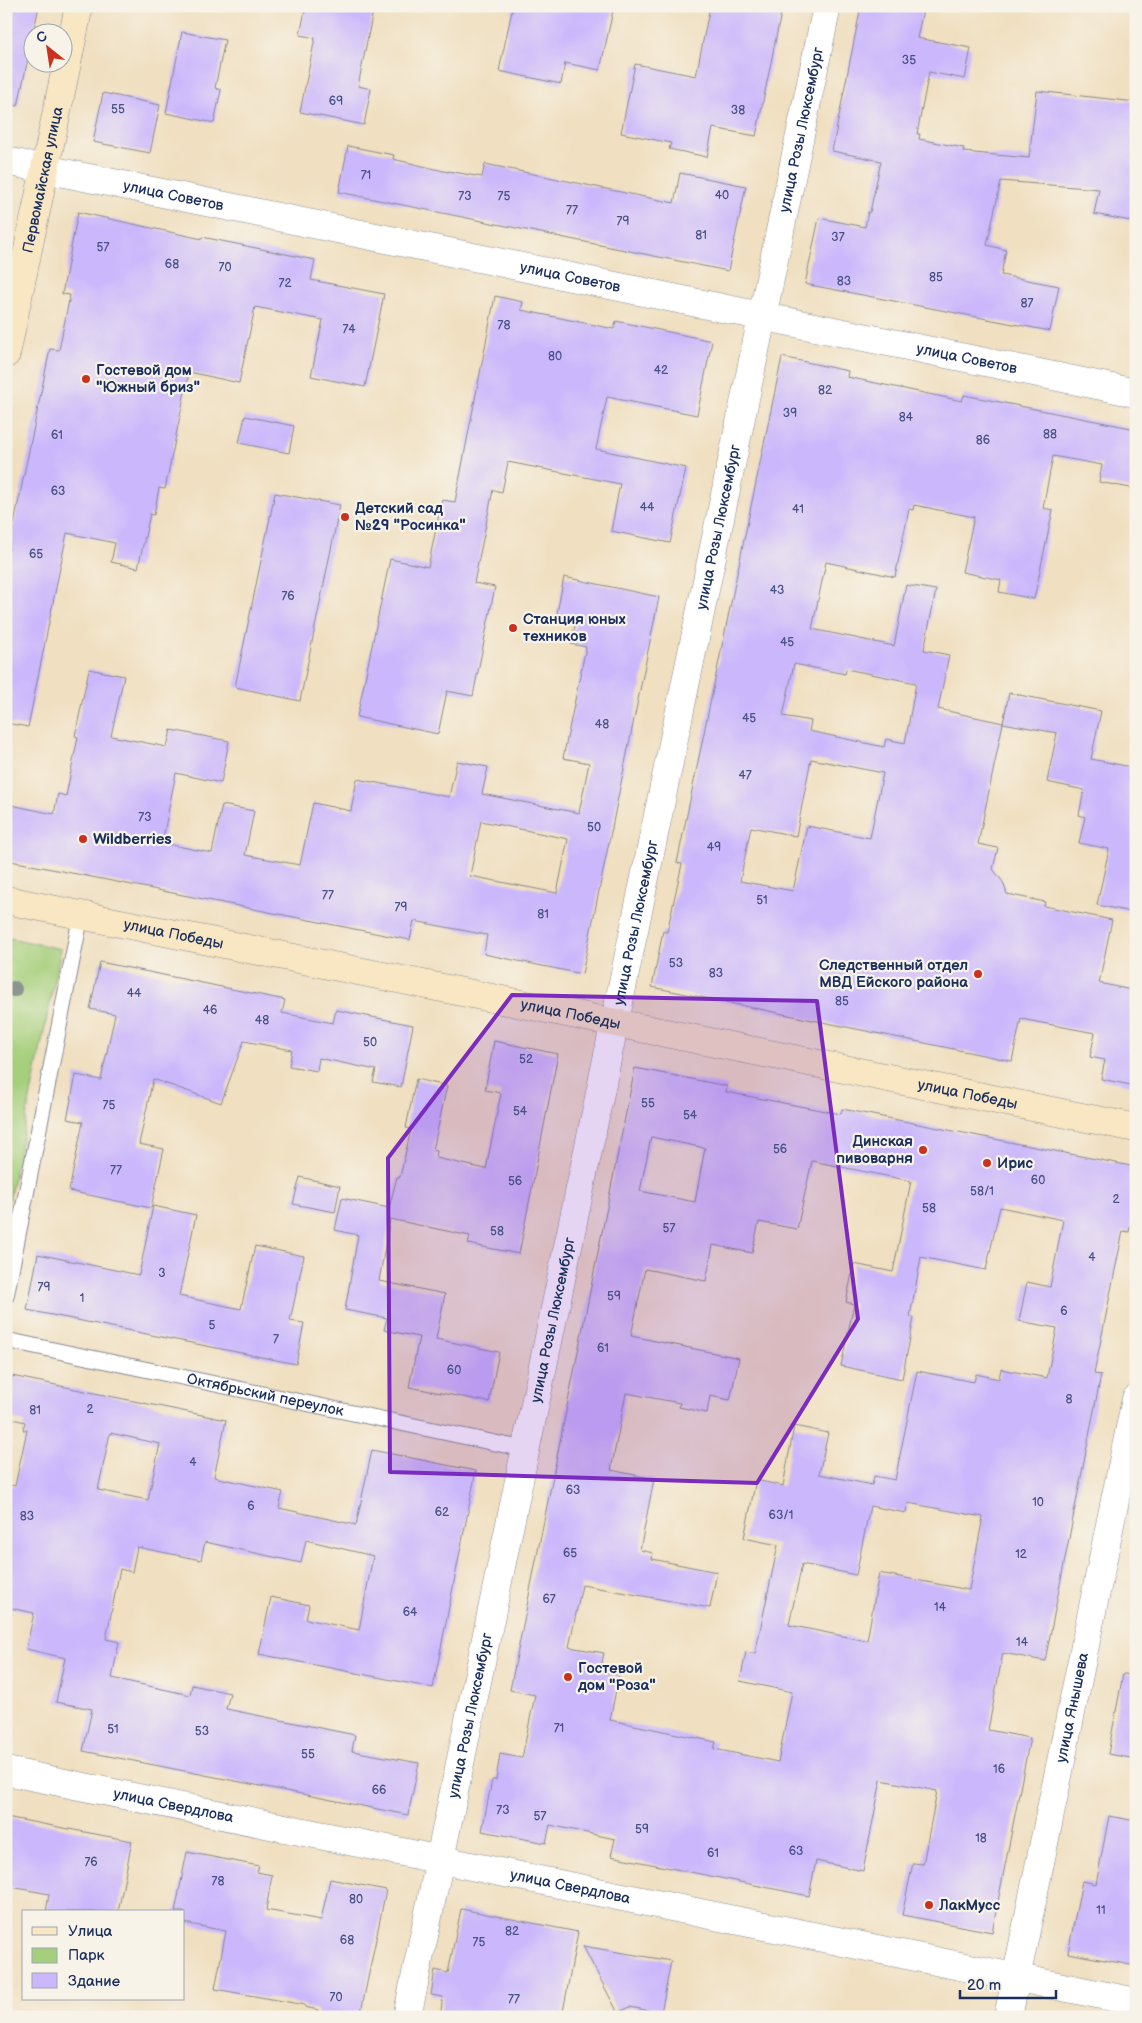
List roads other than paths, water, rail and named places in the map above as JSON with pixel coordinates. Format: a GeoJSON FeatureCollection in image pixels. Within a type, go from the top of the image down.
{"type":"FeatureCollection","features":[{"type":"Feature","properties":{"kind":"street","name":"Первомайская улица"},"geometry":{"type":"LineString","coordinates":[[6,354],[79,6]]}},
{"type":"Feature","properties":{"kind":"street","name":"улица Розы Люксембург"},"geometry":{"type":"LineString","coordinates":[[407,2017],[438,1859],[827,6]]}},
{"type":"Feature","properties":{"kind":"street","name":"улица Советов"},"geometry":{"type":"LineString","coordinates":[[6,161],[1136,393]]}},
{"type":"Feature","properties":{"kind":"street","name":"улица Победы"},"geometry":{"type":"LineString","coordinates":[[6,900],[1136,1128]]}},
{"type":"Feature","properties":{"kind":"street","name":"улица Янышева"},"geometry":{"type":"LineString","coordinates":[[1008,2017],[1136,1399]]}},
{"type":"Feature","properties":{"kind":"street","name":"улица Свердлова"},"geometry":{"type":"LineString","coordinates":[[6,1771],[1136,2002]]}},
{"type":"Feature","properties":{"kind":"lane"},"geometry":{"type":"LineString","coordinates":[[6,1296],[81,915]]}},
{"type":"Feature","properties":{"kind":"lane","name":"Октябрьский переулок"},"geometry":{"type":"LineString","coordinates":[[6,1340],[524,1449]]}},
{"type":"Feature","properties":{"kind":"place","name":"Гостевой дом \"Южный бриз\""},"geometry":{"type":"Point","coordinates":[86,379]}},
{"type":"Feature","properties":{"kind":"place","name":"Детский сад №29 \"Росинка\""},"geometry":{"type":"Point","coordinates":[345,517]}},
{"type":"Feature","properties":{"kind":"place","name":"Станция юных техников"},"geometry":{"type":"Point","coordinates":[513,628]}},
{"type":"Feature","properties":{"kind":"place","name":"Wildberries"},"geometry":{"type":"Point","coordinates":[83,839]}},
{"type":"Feature","properties":{"kind":"place","name":"Следственный отдел МВД Ейского района"},"geometry":{"type":"Point","coordinates":[978,974]}},
{"type":"Feature","properties":{"kind":"place","name":"Динская пивоварня"},"geometry":{"type":"Point","coordinates":[923,1150]}},
{"type":"Feature","properties":{"kind":"place","name":"Ирис"},"geometry":{"type":"Point","coordinates":[987,1163]}},
{"type":"Feature","properties":{"kind":"place","name":"Гостевой дом \"Роза\""},"geometry":{"type":"Point","coordinates":[568,1677]}},
{"type":"Feature","properties":{"kind":"place","name":"ЛакМyсс"},"geometry":{"type":"Point","coordinates":[929,1905]}}]}
